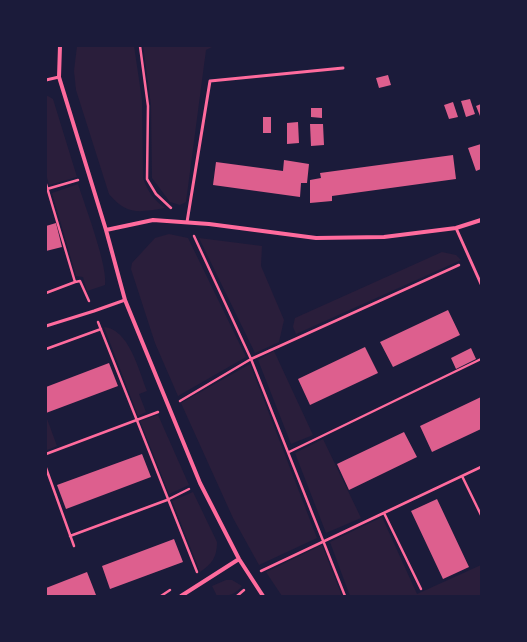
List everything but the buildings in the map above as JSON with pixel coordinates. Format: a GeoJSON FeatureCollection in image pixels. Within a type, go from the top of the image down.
{"type":"FeatureCollection","features":[{"type":"Feature","properties":{"kind":"street"},"geometry":{"type":"LineString","coordinates":[[60,46],[59,77],[106,230],[125,300],[200,483],[239,559],[263,596]]}},
{"type":"Feature","properties":{"kind":"street"},"geometry":{"type":"LineString","coordinates":[[106,230],[153,220],[187,222],[316,238],[384,237],[456,228],[481,220]]}},
{"type":"Feature","properties":{"kind":"street"},"geometry":{"type":"LineString","coordinates":[[181,596],[239,559]]}},
{"type":"Feature","properties":{"kind":"lane"},"geometry":{"type":"LineString","coordinates":[[187,222],[210,81],[342,68]]}},
{"type":"Feature","properties":{"kind":"lane"},"geometry":{"type":"LineString","coordinates":[[46,80],[59,77]]}},
{"type":"Feature","properties":{"kind":"lane"},"geometry":{"type":"LineString","coordinates":[[456,228],[481,284]]}},
{"type":"Feature","properties":{"kind":"lane"},"geometry":{"type":"LineString","coordinates":[[46,326],[125,300]]}},
{"type":"Feature","properties":{"kind":"path"},"geometry":{"type":"LineString","coordinates":[[140,46],[148,106],[147,179],[156,194],[187,222],[251,359],[345,596]]}},
{"type":"Feature","properties":{"kind":"path"},"geometry":{"type":"LineString","coordinates":[[47,189],[89,177]]}},
{"type":"Feature","properties":{"kind":"path"},"geometry":{"type":"LineString","coordinates":[[46,184],[75,282]]}},
{"type":"Feature","properties":{"kind":"path"},"geometry":{"type":"LineString","coordinates":[[46,199],[50,198]]}},
{"type":"Feature","properties":{"kind":"path"},"geometry":{"type":"LineString","coordinates":[[46,454],[169,407],[251,359],[470,260]]}},
{"type":"Feature","properties":{"kind":"path"},"geometry":{"type":"LineString","coordinates":[[46,293],[80,281],[94,311],[167,500],[197,572],[203,582]]}},
{"type":"Feature","properties":{"kind":"path"},"geometry":{"type":"LineString","coordinates":[[46,349],[101,329]]}},
{"type":"Feature","properties":{"kind":"path"},"geometry":{"type":"LineString","coordinates":[[288,452],[481,359]]}},
{"type":"Feature","properties":{"kind":"path"},"geometry":{"type":"LineString","coordinates":[[237,596],[243,592],[250,576],[481,467]]}},
{"type":"Feature","properties":{"kind":"path"},"geometry":{"type":"LineString","coordinates":[[46,468],[74,546]]}},
{"type":"Feature","properties":{"kind":"path"},"geometry":{"type":"LineString","coordinates":[[462,476],[481,515]]}},
{"type":"Feature","properties":{"kind":"path"},"geometry":{"type":"LineString","coordinates":[[70,536],[167,500],[200,483]]}},
{"type":"Feature","properties":{"kind":"path"},"geometry":{"type":"LineString","coordinates":[[384,513],[421,589]]}},
{"type":"Feature","properties":{"kind":"shaded area"},"geometry":{"type":"Polygon","coordinates":[[[77,46],[134,46],[142,100],[143,178],[151,195],[165,208],[148,211],[134,211],[122,206],[109,194],[76,90],[74,71],[77,46]]]}},
{"type":"Feature","properties":{"kind":"shaded area"},"geometry":{"type":"Polygon","coordinates":[[[143,46],[214,46],[206,50],[186,202],[180,205],[170,202],[152,178],[151,105],[143,46]]]}},
{"type":"Feature","properties":{"kind":"shaded area"},"geometry":{"type":"Polygon","coordinates":[[[46,95],[53,99],[77,177],[49,185],[46,174],[46,95]]]}},
{"type":"Feature","properties":{"kind":"shaded area"},"geometry":{"type":"Polygon","coordinates":[[[78,184],[100,250],[105,276],[105,285],[87,291],[83,277],[76,276],[52,193],[78,184]]]}},
{"type":"Feature","properties":{"kind":"shaded area"},"geometry":{"type":"Polygon","coordinates":[[[169,234],[188,238],[246,357],[178,396],[155,343],[131,269],[132,263],[155,238],[169,234]]]}},
{"type":"Feature","properties":{"kind":"shaded area"},"geometry":{"type":"Polygon","coordinates":[[[199,238],[262,246],[261,266],[284,320],[279,342],[255,353],[199,238]]]}},
{"type":"Feature","properties":{"kind":"shaded area"},"geometry":{"type":"Polygon","coordinates":[[[442,252],[456,255],[461,260],[296,334],[293,327],[295,318],[442,252]]]}},
{"type":"Feature","properties":{"kind":"shaded area"},"geometry":{"type":"Polygon","coordinates":[[[104,327],[113,330],[120,335],[132,352],[136,362],[147,391],[139,394],[146,412],[138,416],[104,327]]]}},
{"type":"Feature","properties":{"kind":"shaded area"},"geometry":{"type":"Polygon","coordinates":[[[274,351],[313,435],[291,444],[258,360],[274,351]]]}},
{"type":"Feature","properties":{"kind":"shaded area"},"geometry":{"type":"Polygon","coordinates":[[[250,364],[317,538],[259,565],[233,518],[181,403],[250,364]]]}},
{"type":"Feature","properties":{"kind":"shaded area"},"geometry":{"type":"Polygon","coordinates":[[[158,415],[189,485],[169,494],[140,421],[158,415]]]}},
{"type":"Feature","properties":{"kind":"shaded area"},"geometry":{"type":"Polygon","coordinates":[[[46,416],[57,446],[47,450],[46,447],[46,416]]]}},
{"type":"Feature","properties":{"kind":"shaded area"},"geometry":{"type":"Polygon","coordinates":[[[323,439],[361,518],[326,533],[295,453],[323,439]]]}},
{"type":"Feature","properties":{"kind":"shaded area"},"geometry":{"type":"Polygon","coordinates":[[[193,492],[217,542],[213,560],[200,572],[172,501],[193,492]]]}},
{"type":"Feature","properties":{"kind":"shaded area"},"geometry":{"type":"Polygon","coordinates":[[[382,517],[417,594],[481,565],[481,596],[350,596],[330,542],[382,517]]]}},
{"type":"Feature","properties":{"kind":"shaded area"},"geometry":{"type":"Polygon","coordinates":[[[322,545],[342,596],[282,596],[266,572],[322,545]]]}},
{"type":"Feature","properties":{"kind":"shaded area"},"geometry":{"type":"Polygon","coordinates":[[[226,580],[232,580],[242,586],[231,594],[217,596],[212,586],[226,580]]]}}]}
